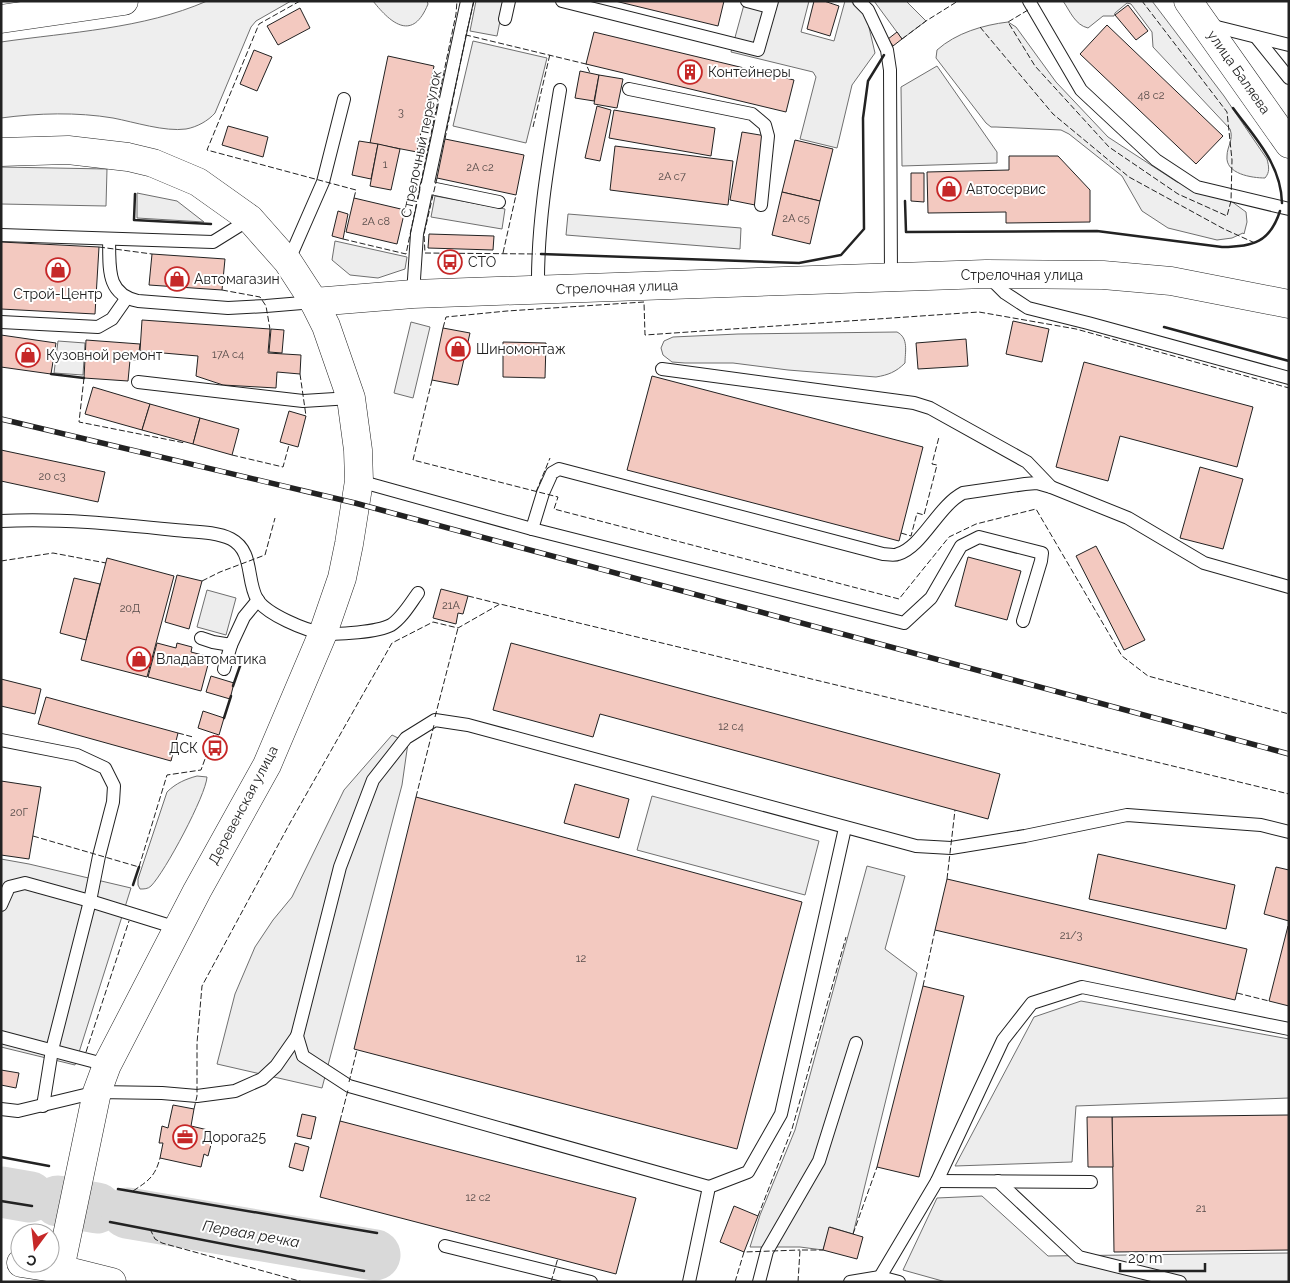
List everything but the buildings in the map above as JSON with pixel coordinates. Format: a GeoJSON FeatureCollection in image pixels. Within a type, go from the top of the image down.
{"type":"FeatureCollection","features":[{"type":"Feature","properties":{"kind":"main road"},"geometry":{"type":"LineString","coordinates":[[1,19],[124,1]]}},
{"type":"Feature","properties":{"kind":"main road","name":"улица Баляева"},"geometry":{"type":"LineString","coordinates":[[1188,1],[1289,144]]}},
{"type":"Feature","properties":{"kind":"main road"},"geometry":{"type":"LineString","coordinates":[[1,152],[68,150],[128,157],[153,163],[198,182],[250,219],[288,262],[314,302]]}},
{"type":"Feature","properties":{"kind":"main road","name":"Стрелочная улица"},"geometry":{"type":"LineString","coordinates":[[314,302],[413,294],[986,274],[1103,275],[1171,281],[1289,304]]}},
{"type":"Feature","properties":{"kind":"main road","name":"Деревенская улица"},"geometry":{"type":"LineString","coordinates":[[61,1264],[96,1094],[107,1065],[177,928],[267,765],[323,633],[342,578],[359,482],[358,450],[351,398],[326,326],[314,302]]}},
{"type":"Feature","properties":{"kind":"main road"},"geometry":{"type":"LineString","coordinates":[[61,1264],[112,1282]]}},
{"type":"Feature","properties":{"kind":"lane","name":"Стрелочный переулок"},"geometry":{"type":"LineString","coordinates":[[413,294],[417,234],[467,1]]}},
{"type":"Feature","properties":{"kind":"lane"},"geometry":{"type":"LineString","coordinates":[[505,19],[509,1]]}},
{"type":"Feature","properties":{"kind":"lane"},"geometry":{"type":"LineString","coordinates":[[562,1],[758,50],[771,4],[747,1]]}},
{"type":"Feature","properties":{"kind":"lane"},"geometry":{"type":"LineString","coordinates":[[860,1],[868,10],[887,50],[890,70],[891,277]]}},
{"type":"Feature","properties":{"kind":"lane"},"geometry":{"type":"LineString","coordinates":[[1029,1],[1082,90],[1156,160],[1197,187],[1289,209]]}},
{"type":"Feature","properties":{"kind":"lane"},"geometry":{"type":"LineString","coordinates":[[1205,23],[1289,45]]}},
{"type":"Feature","properties":{"kind":"lane"},"geometry":{"type":"LineString","coordinates":[[1256,37],[1289,78]]}},
{"type":"Feature","properties":{"kind":"lane"},"geometry":{"type":"LineString","coordinates":[[629,89],[740,110],[752,114],[765,125],[768,136],[761,205]]}},
{"type":"Feature","properties":{"kind":"lane"},"geometry":{"type":"LineString","coordinates":[[538,290],[537,254],[542,203],[560,90]]}},
{"type":"Feature","properties":{"kind":"lane"},"geometry":{"type":"LineString","coordinates":[[288,262],[323,182],[344,99]]}},
{"type":"Feature","properties":{"kind":"lane"},"geometry":{"type":"LineString","coordinates":[[426,187],[499,202]]}},
{"type":"Feature","properties":{"kind":"lane"},"geometry":{"type":"LineString","coordinates":[[1,235],[213,242],[250,219]]}},
{"type":"Feature","properties":{"kind":"lane"},"geometry":{"type":"LineString","coordinates":[[110,239],[112,279],[120,295],[126,299],[228,308],[314,302]]}},
{"type":"Feature","properties":{"kind":"lane"},"geometry":{"type":"LineString","coordinates":[[986,274],[1005,293],[1028,308],[1289,378]]}},
{"type":"Feature","properties":{"kind":"lane"},"geometry":{"type":"LineString","coordinates":[[1,322],[98,327],[112,318],[126,299]]}},
{"type":"Feature","properties":{"kind":"lane"},"geometry":{"type":"LineString","coordinates":[[662,369],[914,404],[930,408],[1027,462],[1051,487]]}},
{"type":"Feature","properties":{"kind":"lane"},"geometry":{"type":"LineString","coordinates":[[138,382],[304,401],[351,398]]}},
{"type":"Feature","properties":{"kind":"lane"},"geometry":{"type":"LineString","coordinates":[[532,529],[543,493],[552,473],[559,469],[883,554],[898,554],[909,547],[954,498],[963,493],[1036,483],[1051,487],[1128,518],[1204,563],[1289,587]]}},
{"type":"Feature","properties":{"kind":"lane"},"geometry":{"type":"LineString","coordinates":[[359,482],[532,529],[904,623],[931,598],[961,546],[979,537],[1042,553],[1023,621]]}},
{"type":"Feature","properties":{"kind":"lane"},"geometry":{"type":"LineString","coordinates":[[1,521],[20,520],[111,524],[214,534],[231,539],[243,550],[248,561],[258,600],[279,619],[323,633],[365,631],[390,625],[418,594]]}},
{"type":"Feature","properties":{"kind":"lane"},"geometry":{"type":"LineString","coordinates":[[224,669],[231,645],[244,617],[258,600]]}},
{"type":"Feature","properties":{"kind":"lane"},"geometry":{"type":"LineString","coordinates":[[201,638],[231,645]]}},
{"type":"Feature","properties":{"kind":"lane"},"geometry":{"type":"LineString","coordinates":[[1,1109],[18,1111],[96,1094],[155,1093],[197,1096],[235,1091],[262,1079],[276,1066],[297,1036],[340,867],[373,780],[406,738],[435,720],[468,725],[517,737],[916,846],[951,848],[1025,836],[1127,815],[1261,825],[1289,832]]}},
{"type":"Feature","properties":{"kind":"lane"},"geometry":{"type":"LineString","coordinates":[[1,740],[77,755],[105,768],[114,786],[113,802],[90,901],[52,1050],[43,1106]]}},
{"type":"Feature","properties":{"kind":"lane"},"geometry":{"type":"LineString","coordinates":[[297,1036],[303,1056],[349,1086],[709,1187],[748,1172],[781,1114],[845,828]]}},
{"type":"Feature","properties":{"kind":"lane"},"geometry":{"type":"LineString","coordinates":[[1,905],[9,887],[25,883],[177,928]]}},
{"type":"Feature","properties":{"kind":"lane"},"geometry":{"type":"LineString","coordinates":[[880,1277],[937,1181],[1003,1040],[1032,1003],[1082,987],[1289,1029]]}},
{"type":"Feature","properties":{"kind":"lane"},"geometry":{"type":"LineString","coordinates":[[1,1037],[107,1065]]}},
{"type":"Feature","properties":{"kind":"lane"},"geometry":{"type":"LineString","coordinates":[[759,1282],[767,1251],[819,1161],[856,1043]]}},
{"type":"Feature","properties":{"kind":"lane"},"geometry":{"type":"LineString","coordinates":[[937,1181],[1091,1182]]}},
{"type":"Feature","properties":{"kind":"lane"},"geometry":{"type":"LineString","coordinates":[[998,1181],[1079,1257],[1180,1282]]}},
{"type":"Feature","properties":{"kind":"lane"},"geometry":{"type":"LineString","coordinates":[[688,1282],[709,1187]]}},
{"type":"Feature","properties":{"kind":"lane"},"geometry":{"type":"LineString","coordinates":[[445,1246],[592,1282]]}},
{"type":"Feature","properties":{"kind":"lane"},"geometry":{"type":"LineString","coordinates":[[850,1282],[880,1277],[899,1282]]}},
{"type":"Feature","properties":{"kind":"shaded area"},"geometry":{"type":"Polygon","coordinates":[[[207,1],[291,1],[256,21],[251,27],[215,113],[202,123],[178,130],[86,115],[43,114],[1,118],[1,42],[132,24],[158,18],[207,1]]]}},
{"type":"Feature","properties":{"kind":"shaded area"},"geometry":{"type":"Polygon","coordinates":[[[373,1],[427,1],[428,4],[416,23],[409,26],[395,22],[380,10],[373,1]]]}},
{"type":"Feature","properties":{"kind":"shaded area"},"geometry":{"type":"Polygon","coordinates":[[[476,1],[504,1],[497,36],[470,31],[476,1]]]}},
{"type":"Feature","properties":{"kind":"shaded area"},"geometry":{"type":"Polygon","coordinates":[[[745,1],[809,1],[801,32],[834,41],[845,1],[856,4],[867,19],[875,53],[852,85],[837,148],[800,139],[816,77],[813,72],[731,52],[745,1]]]}},
{"type":"Feature","properties":{"kind":"shaded area"},"geometry":{"type":"Polygon","coordinates":[[[874,1],[906,1],[926,21],[902,39],[874,1]]]}},
{"type":"Feature","properties":{"kind":"shaded area"},"geometry":{"type":"Polygon","coordinates":[[[1063,1],[1152,1],[1224,96],[1267,159],[1269,169],[1265,178],[1240,174],[1230,167],[1227,152],[1231,140],[1230,129],[1153,47],[1152,32],[1131,4],[1127,3],[1114,16],[1103,16],[1088,28],[1076,21],[1063,1]]]}},
{"type":"Feature","properties":{"kind":"shaded area"},"geometry":{"type":"Polygon","coordinates":[[[1008,22],[1016,27],[1056,82],[1108,137],[1177,182],[1231,201],[1246,212],[1247,222],[1244,234],[1217,240],[1168,228],[1142,211],[1122,176],[1069,134],[1061,130],[991,127],[986,123],[936,58],[937,50],[961,34],[989,25],[1008,22]]]}},
{"type":"Feature","properties":{"kind":"shaded area"},"geometry":{"type":"Polygon","coordinates":[[[473,41],[547,58],[526,143],[453,126],[473,41]]]}},
{"type":"Feature","properties":{"kind":"shaded area"},"geometry":{"type":"Polygon","coordinates":[[[937,66],[997,152],[997,163],[902,166],[901,87],[937,66]]]}},
{"type":"Feature","properties":{"kind":"shaded area"},"geometry":{"type":"Polygon","coordinates":[[[1,167],[107,169],[106,206],[1,204],[1,167]]]}},
{"type":"Feature","properties":{"kind":"shaded area"},"geometry":{"type":"Polygon","coordinates":[[[137,193],[177,201],[204,222],[137,218],[137,193]]]}},
{"type":"Feature","properties":{"kind":"shaded area"},"geometry":{"type":"Polygon","coordinates":[[[435,196],[505,209],[502,229],[431,217],[435,196]]]}},
{"type":"Feature","properties":{"kind":"shaded area"},"geometry":{"type":"Polygon","coordinates":[[[568,214],[741,228],[740,249],[566,235],[568,214]]]}},
{"type":"Feature","properties":{"kind":"shaded area"},"geometry":{"type":"Polygon","coordinates":[[[335,241],[407,257],[405,269],[378,278],[350,275],[332,260],[335,241]]]}},
{"type":"Feature","properties":{"kind":"shaded area"},"geometry":{"type":"Polygon","coordinates":[[[411,322],[430,327],[413,398],[394,393],[411,322]]]}},
{"type":"Feature","properties":{"kind":"shaded area"},"geometry":{"type":"Polygon","coordinates":[[[897,332],[905,342],[905,363],[892,373],[876,377],[788,370],[733,363],[672,362],[663,355],[661,348],[664,341],[673,337],[738,334],[897,332]]]}},
{"type":"Feature","properties":{"kind":"shaded area"},"geometry":{"type":"Polygon","coordinates":[[[58,341],[85,343],[83,375],[54,373],[58,341]]]}},
{"type":"Feature","properties":{"kind":"shaded area"},"geometry":{"type":"Polygon","coordinates":[[[207,590],[236,598],[226,635],[197,627],[207,590]]]}},
{"type":"Feature","properties":{"kind":"shaded area"},"geometry":{"type":"Polygon","coordinates":[[[392,735],[408,743],[402,785],[322,1088],[217,1064],[235,994],[255,947],[273,920],[292,897],[344,790],[392,735]]]}},
{"type":"Feature","properties":{"kind":"shaded area"},"geometry":{"type":"Polygon","coordinates":[[[197,776],[207,777],[200,800],[184,833],[166,866],[150,887],[140,889],[138,879],[167,792],[181,782],[197,776]]]}},
{"type":"Feature","properties":{"kind":"shaded area"},"geometry":{"type":"Polygon","coordinates":[[[652,796],[819,841],[805,895],[637,850],[652,796]]]}},
{"type":"Feature","properties":{"kind":"shaded area"},"geometry":{"type":"Polygon","coordinates":[[[1,859],[131,888],[75,1065],[1,1047],[1,859]]]}},
{"type":"Feature","properties":{"kind":"shaded area"},"geometry":{"type":"Polygon","coordinates":[[[867,866],[905,876],[885,949],[917,973],[853,1234],[830,1227],[823,1250],[800,1247],[750,1247],[760,1215],[795,1130],[867,866]]]}},
{"type":"Feature","properties":{"kind":"shaded area"},"geometry":{"type":"Polygon","coordinates":[[[1081,1001],[1289,1039],[1289,1098],[1076,1106],[1072,1162],[955,1166],[1034,1017],[1081,1001]]]}},
{"type":"Feature","properties":{"kind":"shaded area"},"geometry":{"type":"Polygon","coordinates":[[[982,1196],[1048,1256],[1289,1253],[1289,1282],[946,1282],[903,1270],[937,1198],[982,1196]]]}},
{"type":"Feature","properties":{"kind":"waterway","name":"Первая речка"},"geometry":{"type":"LineString","coordinates":[[1,1192],[30,1197]]}},
{"type":"Feature","properties":{"kind":"waterway","name":"Первая речка"},"geometry":{"type":"LineString","coordinates":[[58,1201],[97,1208]]}},
{"type":"Feature","properties":{"kind":"waterway","name":"Первая речка"},"geometry":{"type":"LineString","coordinates":[[127,1213],[375,1255]]}},
{"type":"Feature","properties":{"kind":"railway"},"geometry":{"type":"LineString","coordinates":[[1,419],[355,503],[1289,754]]}},
{"type":"Feature","properties":{"kind":"fence"},"geometry":{"type":"LineString","coordinates":[[300,1],[259,24],[207,150],[356,190],[354,198]]}},
{"type":"Feature","properties":{"kind":"fence"},"geometry":{"type":"LineString","coordinates":[[343,239],[406,254],[456,14],[457,1]]}},
{"type":"Feature","properties":{"kind":"fence"},"geometry":{"type":"LineString","coordinates":[[474,1],[466,35],[586,64],[590,73]]}},
{"type":"Feature","properties":{"kind":"fence"},"geometry":{"type":"LineString","coordinates":[[902,39],[958,1]]}},
{"type":"Feature","properties":{"kind":"fence"},"geometry":{"type":"LineString","coordinates":[[1028,10],[1008,22],[1035,66],[1109,147],[1178,194],[1227,216],[1231,201],[1232,160],[1227,112],[1142,1]]}},
{"type":"Feature","properties":{"kind":"fence"},"geometry":{"type":"LineString","coordinates":[[980,27],[1053,114],[1129,177],[1224,229],[1255,243]]}},
{"type":"Feature","properties":{"kind":"fence"},"geometry":{"type":"LineString","coordinates":[[445,139],[466,35]]}},
{"type":"Feature","properties":{"kind":"fence"},"geometry":{"type":"LineString","coordinates":[[533,127],[550,54]]}},
{"type":"Feature","properties":{"kind":"fence"},"geometry":{"type":"LineString","coordinates":[[437,178],[424,234],[425,253],[536,254]]}},
{"type":"Feature","properties":{"kind":"fence"},"geometry":{"type":"LineString","coordinates":[[503,253],[516,195]]}},
{"type":"Feature","properties":{"kind":"fence"},"geometry":{"type":"LineString","coordinates":[[99,247],[152,254]]}},
{"type":"Feature","properties":{"kind":"fence"},"geometry":{"type":"LineString","coordinates":[[222,290],[260,297],[266,306],[270,329]]}},
{"type":"Feature","properties":{"kind":"fence"},"geometry":{"type":"LineString","coordinates":[[443,328],[446,317],[644,302],[645,335],[979,312],[1076,329],[1289,388]]}},
{"type":"Feature","properties":{"kind":"fence"},"geometry":{"type":"LineString","coordinates":[[300,374],[306,416]]}},
{"type":"Feature","properties":{"kind":"fence"},"geometry":{"type":"LineString","coordinates":[[84,378],[79,422],[185,443]]}},
{"type":"Feature","properties":{"kind":"fence"},"geometry":{"type":"LineString","coordinates":[[432,380],[413,460],[558,497],[554,509],[899,599],[949,537],[976,524],[1036,509],[1122,656],[1148,676],[1289,714]]}},
{"type":"Feature","properties":{"kind":"fence"},"geometry":{"type":"LineString","coordinates":[[901,533],[911,536],[917,513],[924,515],[937,465],[932,464],[939,437]]}},
{"type":"Feature","properties":{"kind":"fence"},"geometry":{"type":"LineString","coordinates":[[232,455],[283,467],[289,445]]}},
{"type":"Feature","properties":{"kind":"fence"},"geometry":{"type":"LineString","coordinates":[[536,492],[550,458]]}},
{"type":"Feature","properties":{"kind":"fence"},"geometry":{"type":"LineString","coordinates":[[202,581],[265,555],[275,518]]}},
{"type":"Feature","properties":{"kind":"fence"},"geometry":{"type":"LineString","coordinates":[[1,561],[53,553],[106,563]]}},
{"type":"Feature","properties":{"kind":"fence"},"geometry":{"type":"LineString","coordinates":[[468,596],[500,604]]}},
{"type":"Feature","properties":{"kind":"fence"},"geometry":{"type":"LineString","coordinates":[[194,1109],[197,1096],[197,1043],[202,986],[290,823],[392,643],[433,622],[458,628],[500,604],[1289,794]]}},
{"type":"Feature","properties":{"kind":"fence"},"geometry":{"type":"LineString","coordinates":[[435,717],[458,628]]}},
{"type":"Feature","properties":{"kind":"fence"},"geometry":{"type":"LineString","coordinates":[[416,797],[434,725]]}},
{"type":"Feature","properties":{"kind":"fence"},"geometry":{"type":"LineString","coordinates":[[178,733],[193,737]]}},
{"type":"Feature","properties":{"kind":"fence"},"geometry":{"type":"LineString","coordinates":[[33,836],[139,867],[167,775],[201,770],[214,734]]}},
{"type":"Feature","properties":{"kind":"fence"},"geometry":{"type":"LineString","coordinates":[[947,879],[955,810]]}},
{"type":"Feature","properties":{"kind":"fence"},"geometry":{"type":"LineString","coordinates":[[86,1052],[129,921]]}},
{"type":"Feature","properties":{"kind":"fence"},"geometry":{"type":"LineString","coordinates":[[923,986],[935,930]]}},
{"type":"Feature","properties":{"kind":"fence"},"geometry":{"type":"LineString","coordinates":[[758,1216],[792,1129],[846,937]]}},
{"type":"Feature","properties":{"kind":"fence"},"geometry":{"type":"LineString","coordinates":[[1237,993],[1269,1001]]}},
{"type":"Feature","properties":{"kind":"fence"},"geometry":{"type":"LineString","coordinates":[[349,1082],[357,1050]]}},
{"type":"Feature","properties":{"kind":"fence"},"geometry":{"type":"LineString","coordinates":[[340,1121],[348,1090]]}},
{"type":"Feature","properties":{"kind":"fence"},"geometry":{"type":"LineString","coordinates":[[133,1191],[150,1178],[156,1170],[160,1158]]}},
{"type":"Feature","properties":{"kind":"fence"},"geometry":{"type":"LineString","coordinates":[[853,1234],[877,1167]]}},
{"type":"Feature","properties":{"kind":"fence"},"geometry":{"type":"LineString","coordinates":[[150,1229],[155,1239],[162,1243],[303,1282]]}},
{"type":"Feature","properties":{"kind":"fence"},"geometry":{"type":"LineString","coordinates":[[735,1282],[744,1252],[800,1250]]}},
{"type":"Feature","properties":{"kind":"fence"},"geometry":{"type":"LineString","coordinates":[[798,1282],[800,1250],[823,1250]]}},
{"type":"Feature","properties":{"kind":"fence"},"geometry":{"type":"LineString","coordinates":[[551,1282],[558,1258]]}},
{"type":"Feature","properties":{"kind":"wall"},"geometry":{"type":"LineString","coordinates":[[541,254],[799,263],[841,255],[864,229],[863,118],[868,81],[884,55]]}},
{"type":"Feature","properties":{"kind":"wall"},"geometry":{"type":"LineString","coordinates":[[1233,108],[1258,141],[1272,164],[1281,189],[1282,203]]}},
{"type":"Feature","properties":{"kind":"wall"},"geometry":{"type":"LineString","coordinates":[[135,194],[134,220],[211,224]]}},
{"type":"Feature","properties":{"kind":"wall"},"geometry":{"type":"LineString","coordinates":[[905,201],[906,232],[1097,231],[1222,247],[1243,246],[1259,241],[1271,230],[1280,211]]}},
{"type":"Feature","properties":{"kind":"wall"},"geometry":{"type":"LineString","coordinates":[[1164,327],[1289,361]]}},
{"type":"Feature","properties":{"kind":"wall"},"geometry":{"type":"LineString","coordinates":[[51,374],[84,378]]}},
{"type":"Feature","properties":{"kind":"wall"},"geometry":{"type":"LineString","coordinates":[[233,686],[240,666]]}},
{"type":"Feature","properties":{"kind":"wall"},"geometry":{"type":"LineString","coordinates":[[224,718],[231,696]]}},
{"type":"Feature","properties":{"kind":"wall"},"geometry":{"type":"LineString","coordinates":[[133,885],[139,867]]}},
{"type":"Feature","properties":{"kind":"wall"},"geometry":{"type":"LineString","coordinates":[[1,1157],[49,1166]]}},
{"type":"Feature","properties":{"kind":"wall"},"geometry":{"type":"LineString","coordinates":[[118,1189],[377,1233]]}},
{"type":"Feature","properties":{"kind":"wall"},"geometry":{"type":"LineString","coordinates":[[1,1201],[32,1206]]}},
{"type":"Feature","properties":{"kind":"wall"},"geometry":{"type":"LineString","coordinates":[[110,1222],[364,1271]]}},
{"type":"Feature","properties":{"kind":"place","name":"Контейнеры"},"geometry":{"type":"Point","coordinates":[690,72]}},
{"type":"Feature","properties":{"kind":"place","name":"Автосервис"},"geometry":{"type":"Point","coordinates":[949,189]}},
{"type":"Feature","properties":{"kind":"place","name":"СТО"},"geometry":{"type":"Point","coordinates":[450,262]}},
{"type":"Feature","properties":{"kind":"place","name":"Строй-Центр"},"geometry":{"type":"Point","coordinates":[58,270]}},
{"type":"Feature","properties":{"kind":"place","name":"Автомагазин"},"geometry":{"type":"Point","coordinates":[177,279]}},
{"type":"Feature","properties":{"kind":"place","name":"Шиномонтаж"},"geometry":{"type":"Point","coordinates":[458,349]}},
{"type":"Feature","properties":{"kind":"place","name":"Кузовной ремонт"},"geometry":{"type":"Point","coordinates":[28,355]}},
{"type":"Feature","properties":{"kind":"place","name":"Владавтоматика"},"geometry":{"type":"Point","coordinates":[139,659]}},
{"type":"Feature","properties":{"kind":"place","name":"ДСК"},"geometry":{"type":"Point","coordinates":[215,748]}},
{"type":"Feature","properties":{"kind":"place","name":"Дорога25"},"geometry":{"type":"Point","coordinates":[185,1137]}}]}
